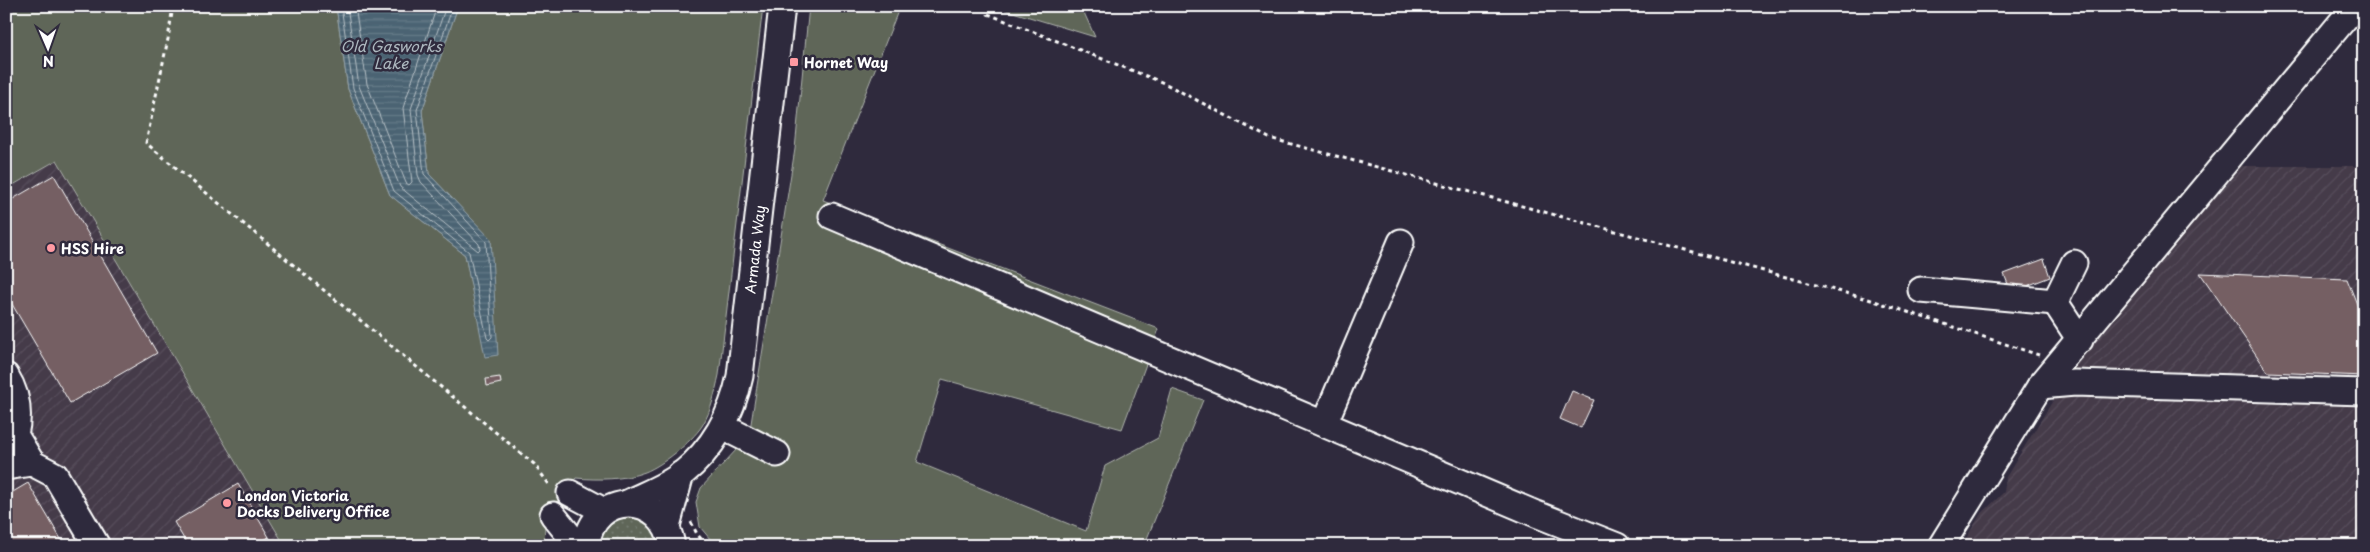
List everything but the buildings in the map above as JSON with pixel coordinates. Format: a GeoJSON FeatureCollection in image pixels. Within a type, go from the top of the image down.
{"type":"FeatureCollection","features":[{"type":"Feature","properties":{"kind":"street","name":"Armada Way"},"geometry":{"type":"LineString","coordinates":[[586,546],[590,526],[616,507],[682,474],[710,445],[723,427],[731,410],[740,376],[782,6]]}},
{"type":"Feature","properties":{"kind":"street"},"geometry":{"type":"LineString","coordinates":[[1941,546],[2040,386],[2355,6]]}},
{"type":"Feature","properties":{"kind":"street"},"geometry":{"type":"LineString","coordinates":[[832,216],[1617,546]]}},
{"type":"Feature","properties":{"kind":"street"},"geometry":{"type":"LineString","coordinates":[[1324,424],[1400,242]]}},
{"type":"Feature","properties":{"kind":"street"},"geometry":{"type":"LineString","coordinates":[[2055,302],[2074,263]]}},
{"type":"Feature","properties":{"kind":"street"},"geometry":{"type":"LineString","coordinates":[[1921,290],[2055,302]]}},
{"type":"Feature","properties":{"kind":"street"},"geometry":{"type":"LineString","coordinates":[[2055,302],[2080,340]]}},
{"type":"Feature","properties":{"kind":"street"},"geometry":{"type":"LineString","coordinates":[[6,376],[13,387],[20,417],[15,435],[32,463],[55,475],[97,546]]}},
{"type":"Feature","properties":{"kind":"street"},"geometry":{"type":"LineString","coordinates":[[2040,386],[2075,383],[2364,392]]}},
{"type":"Feature","properties":{"kind":"street"},"geometry":{"type":"LineString","coordinates":[[723,427],[777,454]]}},
{"type":"Feature","properties":{"kind":"street"},"geometry":{"type":"LineString","coordinates":[[6,467],[32,463]]}},
{"type":"Feature","properties":{"kind":"street","name":"Armada Way"},"geometry":{"type":"LineString","coordinates":[[674,538],[682,474]]}},
{"type":"Feature","properties":{"kind":"street"},"geometry":{"type":"LineString","coordinates":[[578,546],[559,500],[616,507]]}},
{"type":"Feature","properties":{"kind":"street","name":"Armada Way"},"geometry":{"type":"LineString","coordinates":[[616,507],[650,509],[660,516],[674,538]]}},
{"type":"Feature","properties":{"kind":"path"},"geometry":{"type":"LineString","coordinates":[[173,6],[146,143],[534,464],[559,500]]}},
{"type":"Feature","properties":{"kind":"path"},"geometry":{"type":"LineString","coordinates":[[987,6],[988,14],[1164,83],[1269,138],[1868,299],[2061,363]]}},
{"type":"Feature","properties":{"kind":"path"},"geometry":{"type":"LineString","coordinates":[[690,516],[692,526],[707,546]]}},
{"type":"Feature","properties":{"kind":"shaded area"},"geometry":{"type":"Polygon","coordinates":[[[57,160],[285,546],[6,546],[6,190],[57,160]]]}},
{"type":"Feature","properties":{"kind":"shaded area"},"geometry":{"type":"Polygon","coordinates":[[[2240,166],[2364,166],[2364,546],[1964,546],[1965,540],[1980,515],[2004,492],[2006,477],[2071,371],[2188,223],[2240,166]]]}},
{"type":"Feature","properties":{"kind":"green space"},"geometry":{"type":"Polygon","coordinates":[[[17,6],[336,6],[348,89],[390,195],[465,255],[486,357],[491,240],[429,174],[422,111],[458,6],[763,6],[719,375],[711,407],[702,426],[676,452],[645,472],[611,479],[576,478],[559,499],[545,525],[544,546],[285,546],[57,160],[6,189],[6,16],[17,6]]]}},
{"type":"Feature","properties":{"kind":"green space"},"geometry":{"type":"Polygon","coordinates":[[[809,6],[900,6],[823,200],[1159,329],[1122,429],[942,379],[917,462],[1086,531],[1105,466],[1158,438],[1172,389],[1203,400],[1144,546],[716,546],[700,527],[696,502],[701,488],[749,436],[795,149],[809,6]]]}},
{"type":"Feature","properties":{"kind":"green space"},"geometry":{"type":"Polygon","coordinates":[[[993,6],[1081,6],[1095,37],[993,6]]]}},
{"type":"Feature","properties":{"kind":"green space"},"geometry":{"type":"Polygon","coordinates":[[[631,515],[647,522],[654,530],[660,546],[598,546],[602,534],[609,524],[618,518],[631,515]]]}},
{"type":"Feature","properties":{"kind":"water","name":"Old Gasworks Lake"},"geometry":{"type":"Polygon","coordinates":[[[336,6],[458,6],[422,111],[429,174],[491,239],[498,355],[485,357],[465,255],[390,195],[348,89],[336,6]]]}},
{"type":"Feature","properties":{"kind":"place","name":"Hornet Way"},"geometry":{"type":"Point","coordinates":[794,62]}},
{"type":"Feature","properties":{"kind":"place","name":"HSS Hire"},"geometry":{"type":"Point","coordinates":[51,248]}},
{"type":"Feature","properties":{"kind":"place","name":"London Victoria Docks Delivery Office"},"geometry":{"type":"Point","coordinates":[227,503]}}]}
